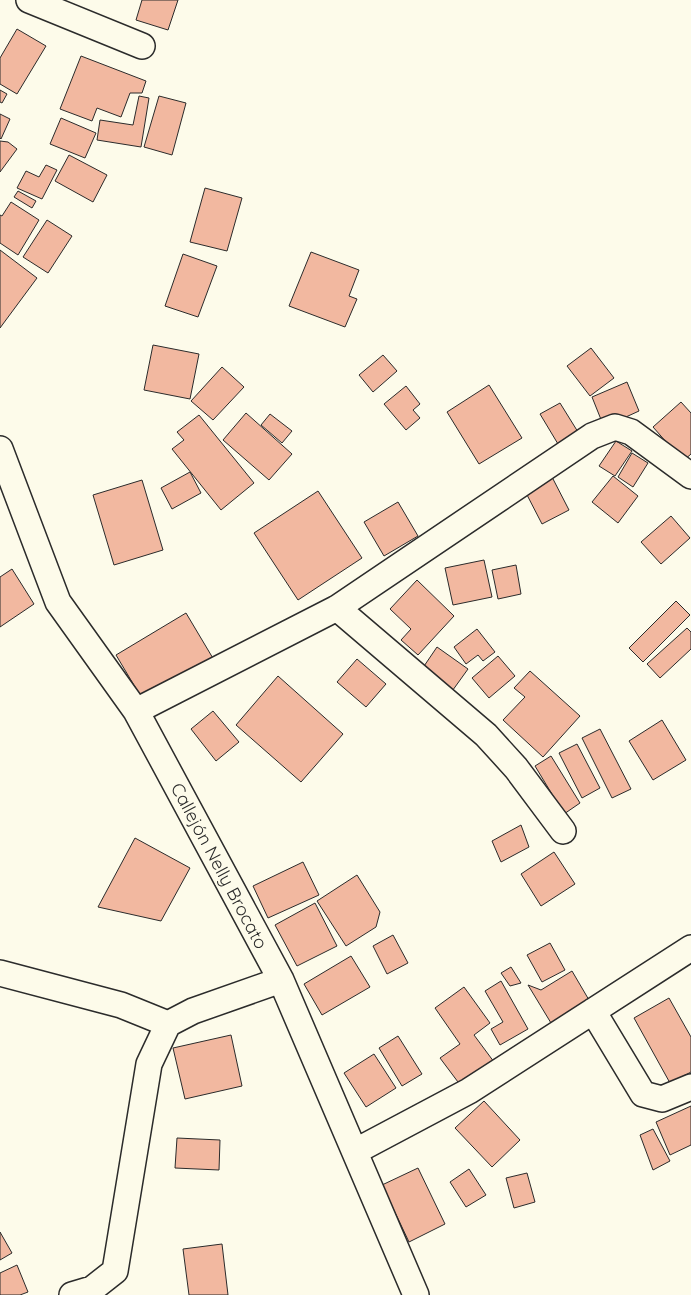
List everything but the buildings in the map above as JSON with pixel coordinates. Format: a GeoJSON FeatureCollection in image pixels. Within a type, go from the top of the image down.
{"type":"FeatureCollection","features":[{"type":"Feature","properties":{"kind":"street"},"geometry":{"type":"LineString","coordinates":[[30,0],[142,46]]}},
{"type":"Feature","properties":{"kind":"street"},"geometry":{"type":"LineString","coordinates":[[136,710],[337,608],[592,436],[615,427],[631,432],[691,476]]}},
{"type":"Feature","properties":{"kind":"street","name":"Callejón Nelly Brocato"},"geometry":{"type":"LineString","coordinates":[[3,464],[58,602],[136,710],[281,980],[356,1151],[416,1295]]}},
{"type":"Feature","properties":{"kind":"street"},"geometry":{"type":"LineString","coordinates":[[337,608],[486,735],[516,768],[563,831]]}},
{"type":"Feature","properties":{"kind":"street"},"geometry":{"type":"LineString","coordinates":[[356,1151],[469,1091],[691,948]]}},
{"type":"Feature","properties":{"kind":"street"},"geometry":{"type":"LineString","coordinates":[[0,973],[121,1005],[168,1024]]}},
{"type":"Feature","properties":{"kind":"street"},"geometry":{"type":"LineString","coordinates":[[72,1295],[92,1289],[115,1271],[148,1064],[168,1024],[193,1011],[281,980]]}},
{"type":"Feature","properties":{"kind":"street"},"geometry":{"type":"LineString","coordinates":[[593,1010],[643,1094],[662,1099],[691,1087]]}}]}
